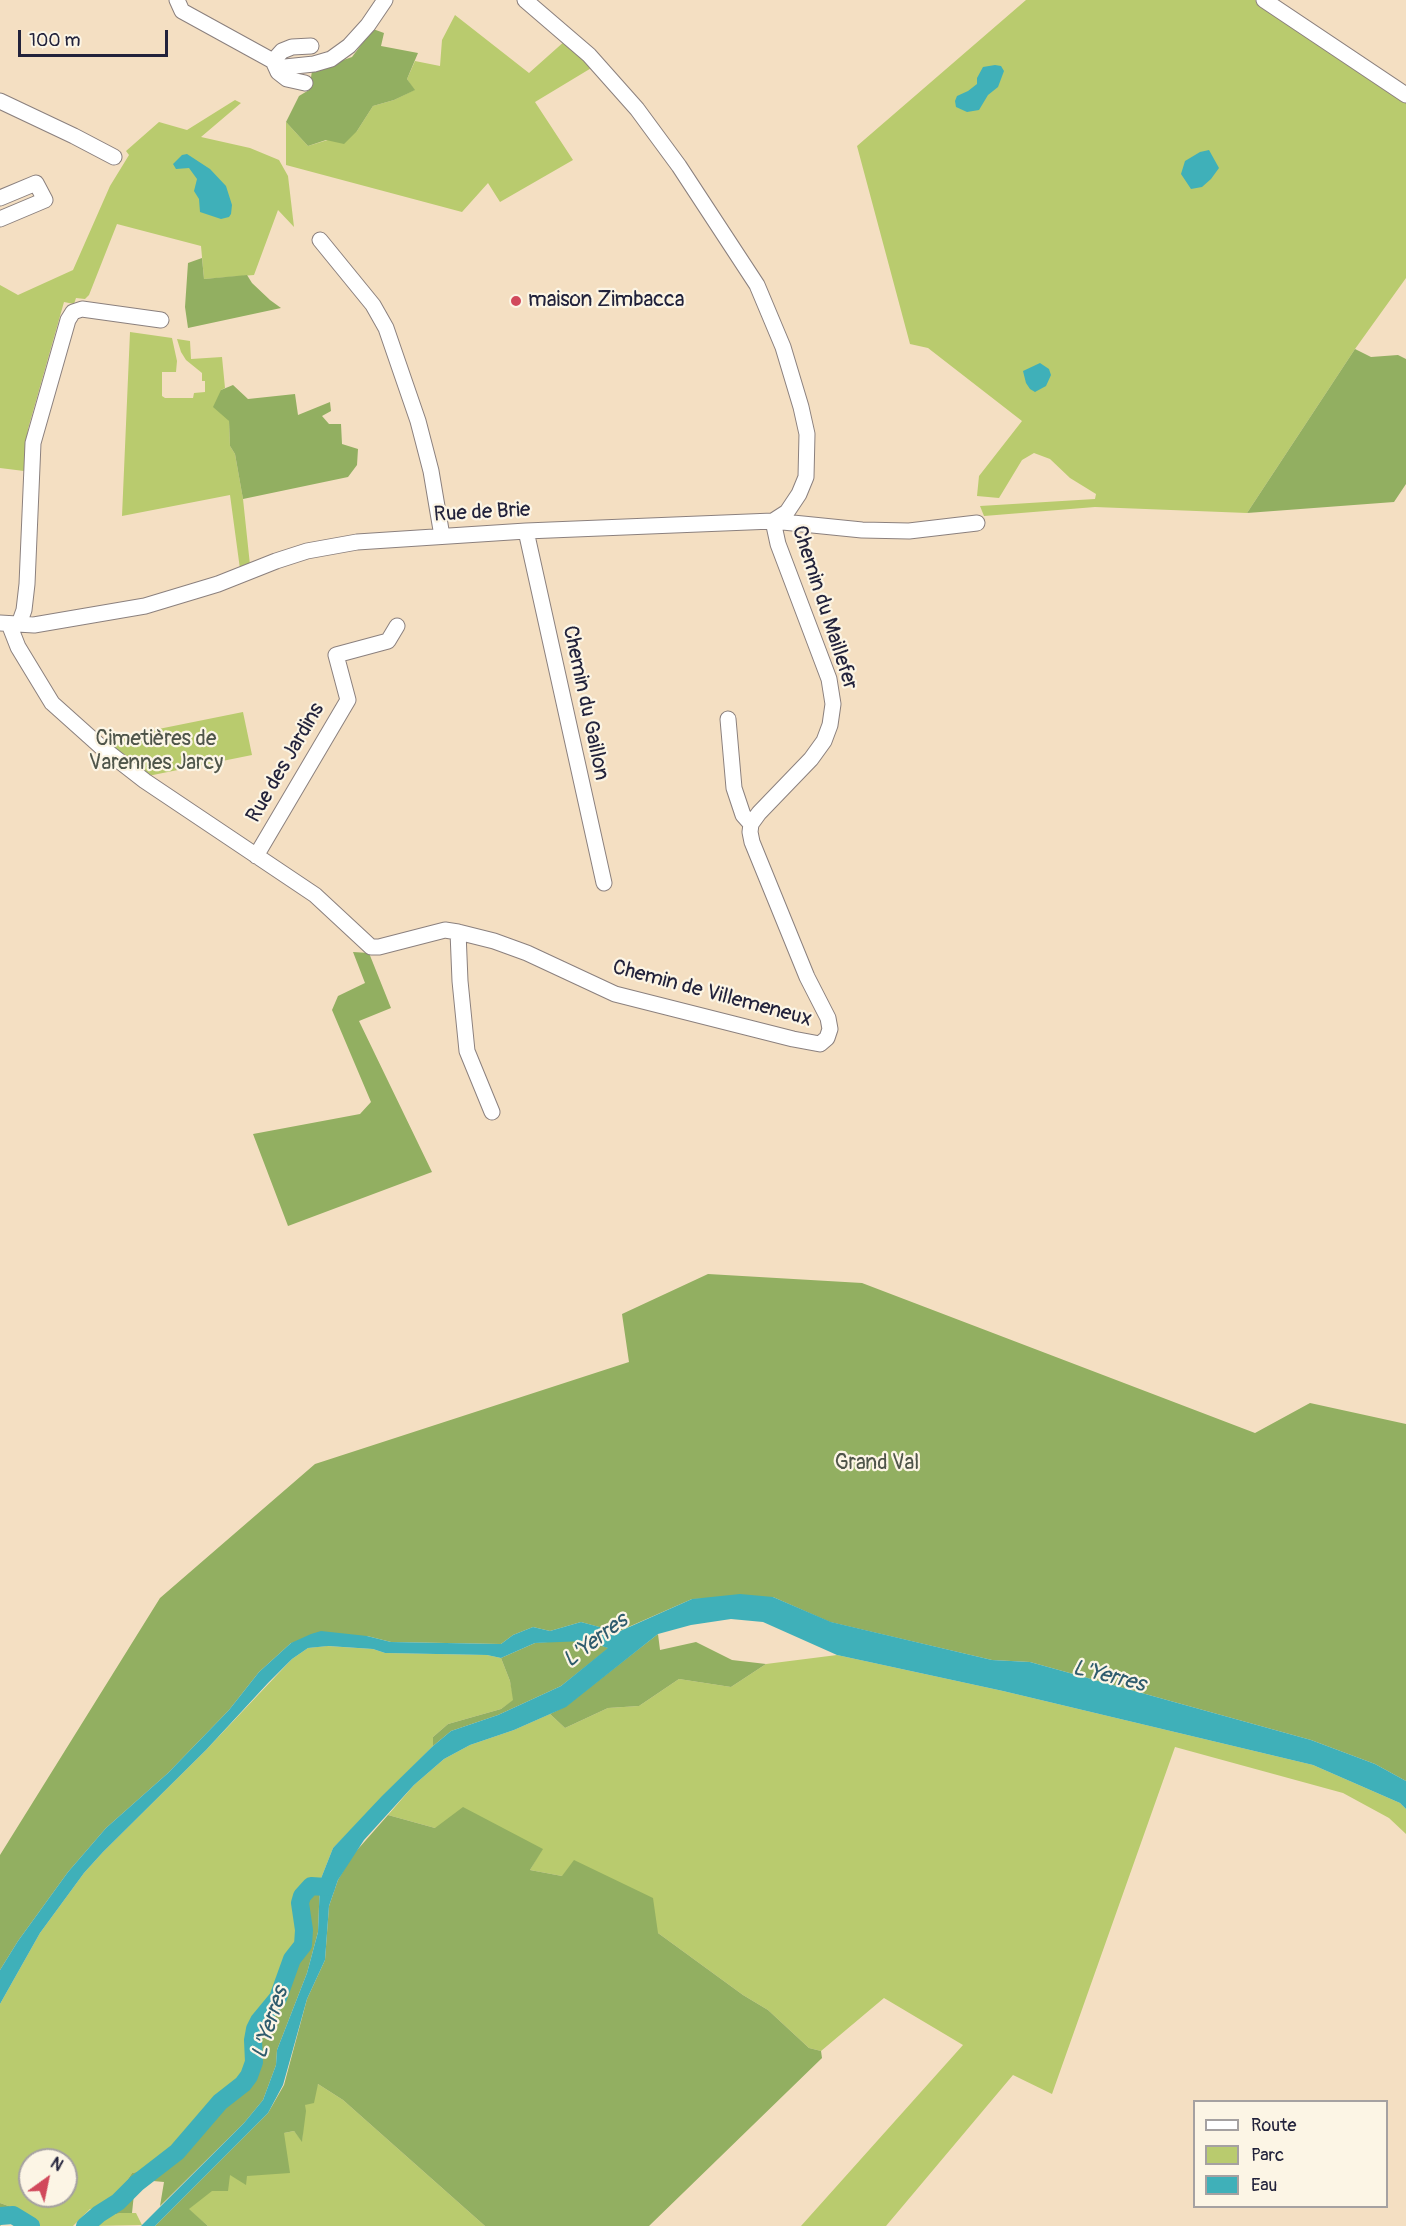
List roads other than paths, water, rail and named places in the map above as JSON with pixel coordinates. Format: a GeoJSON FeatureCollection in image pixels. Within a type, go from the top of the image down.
{"type":"FeatureCollection","features":[{"type":"Feature","properties":{"kind":"street"},"geometry":{"type":"LineString","coordinates":[[177,0],[182,11],[275,66],[287,79],[305,83]]}},
{"type":"Feature","properties":{"kind":"street"},"geometry":{"type":"LineString","coordinates":[[275,66],[285,67],[331,59],[349,46],[368,25],[385,0]]}},
{"type":"Feature","properties":{"kind":"street","name":"Chemin du Maillefer"},"geometry":{"type":"LineString","coordinates":[[525,0],[589,55],[637,109],[679,166],[757,285],[783,347],[801,407],[807,434],[806,477],[799,494],[787,512],[773,521],[778,544],[829,679],[833,704],[830,725],[824,741],[811,759],[751,824]]}},
{"type":"Feature","properties":{"kind":"street"},"geometry":{"type":"LineString","coordinates":[[1264,0],[1406,95]]}},
{"type":"Feature","properties":{"kind":"street"},"geometry":{"type":"LineString","coordinates":[[275,66],[282,51],[292,47],[311,46]]}},
{"type":"Feature","properties":{"kind":"street"},"geometry":{"type":"LineString","coordinates":[[0,101],[114,157]]}},
{"type":"Feature","properties":{"kind":"street"},"geometry":{"type":"LineString","coordinates":[[0,198],[36,183],[45,200],[0,219]]}},
{"type":"Feature","properties":{"kind":"street"},"geometry":{"type":"LineString","coordinates":[[320,240],[373,305],[386,328],[418,421],[431,471],[442,536]]}},
{"type":"Feature","properties":{"kind":"street"},"geometry":{"type":"LineString","coordinates":[[9,624],[24,610],[33,443],[68,320],[73,312],[82,309],[161,320]]}},
{"type":"Feature","properties":{"kind":"street","name":"Rue de Brie"},"geometry":{"type":"LineString","coordinates":[[9,624],[34,625],[145,606],[218,584],[307,551],[357,542],[526,531],[773,521],[862,530],[909,531],[977,523]]}},
{"type":"Feature","properties":{"kind":"street","name":"Chemin du Gaillon"},"geometry":{"type":"LineString","coordinates":[[526,531],[604,883]]}},
{"type":"Feature","properties":{"kind":"street","name":"Chemin de Villemeneux"},"geometry":{"type":"LineString","coordinates":[[9,624],[18,647],[52,703],[100,746],[145,781],[315,895],[371,948],[445,930],[458,932],[494,941],[527,953],[615,994],[819,1044],[827,1038],[830,1029],[828,1018],[807,977],[752,842],[751,824]]}},
{"type":"Feature","properties":{"kind":"street","name":"Rue des Jardins"},"geometry":{"type":"LineString","coordinates":[[256,856],[348,700],[336,655],[388,641],[397,626]]}},
{"type":"Feature","properties":{"kind":"street"},"geometry":{"type":"LineString","coordinates":[[729,719],[734,788],[742,815],[751,824]]}},
{"type":"Feature","properties":{"kind":"street"},"geometry":{"type":"LineString","coordinates":[[458,932],[467,1051],[474,1073],[492,1112]]}},
{"type":"Feature","properties":{"kind":"water"},"geometry":{"type":"Polygon","coordinates":[[[1001,66],[1004,71],[998,87],[988,95],[979,110],[967,112],[956,107],[957,96],[977,84],[977,78],[983,67],[1001,66]]]}},
{"type":"Feature","properties":{"kind":"water"},"geometry":{"type":"Polygon","coordinates":[[[1209,150],[1219,168],[1202,187],[1191,189],[1181,174],[1185,161],[1200,152],[1209,150]]]}},
{"type":"Feature","properties":{"kind":"water"},"geometry":{"type":"Polygon","coordinates":[[[187,154],[210,169],[226,186],[232,205],[229,217],[221,219],[200,212],[199,199],[194,191],[197,179],[189,168],[176,169],[173,164],[182,155],[187,154]]]}},
{"type":"Feature","properties":{"kind":"water"},"geometry":{"type":"Polygon","coordinates":[[[1040,363],[1049,369],[1051,375],[1046,386],[1035,392],[1026,383],[1023,371],[1040,363]]]}},
{"type":"Feature","properties":{"kind":"water","name":"L'Yerres"},"geometry":{"type":"Polygon","coordinates":[[[740,1594],[773,1597],[831,1622],[992,1660],[1030,1662],[1311,1740],[1375,1764],[1406,1781],[1406,1809],[1400,1803],[1313,1765],[1003,1691],[837,1655],[763,1622],[731,1619],[691,1625],[658,1634],[566,1707],[514,1730],[470,1745],[444,1759],[414,1785],[364,1840],[338,1880],[329,1906],[325,1960],[307,1999],[283,2085],[268,2113],[155,2226],[141,2226],[244,2123],[263,2100],[276,2065],[277,2050],[307,1973],[318,1932],[320,1881],[333,1848],[382,1796],[451,1731],[498,1715],[561,1686],[608,1648],[585,1641],[535,1643],[501,1658],[487,1655],[385,1653],[373,1649],[328,1646],[308,1648],[292,1659],[268,1683],[206,1750],[84,1873],[40,1933],[0,2004],[0,1970],[68,1872],[106,1828],[168,1773],[229,1710],[259,1672],[291,1643],[311,1634],[321,1631],[367,1636],[391,1642],[501,1644],[513,1635],[533,1627],[550,1631],[581,1622],[618,1632],[692,1599],[740,1594]]]}},
{"type":"Feature","properties":{"kind":"waterway","name":"L'Yerres"},"geometry":{"type":"LineString","coordinates":[[85,2226],[118,2202],[137,2183],[177,2152],[220,2102],[243,2084],[249,2076],[254,2062],[255,2029],[278,1998],[292,1959],[303,1945],[304,1930],[300,1903],[302,1896],[311,1886],[326,1887]]}},
{"type":"Feature","properties":{"kind":"waterway"},"geometry":{"type":"LineString","coordinates":[[0,2216],[13,2215],[31,2226]]}},
{"type":"Feature","properties":{"kind":"place","name":"maison Zimbacca"},"geometry":{"type":"Point","coordinates":[516,301]}},
{"type":"Feature","properties":{"kind":"park label","name":"Cimetières de Varennes Jarcy"},"geometry":{"type":"Point","coordinates":[156,752]}},
{"type":"Feature","properties":{"kind":"park label","name":"Grand Val"},"geometry":{"type":"Point","coordinates":[877,1464]}}]}
